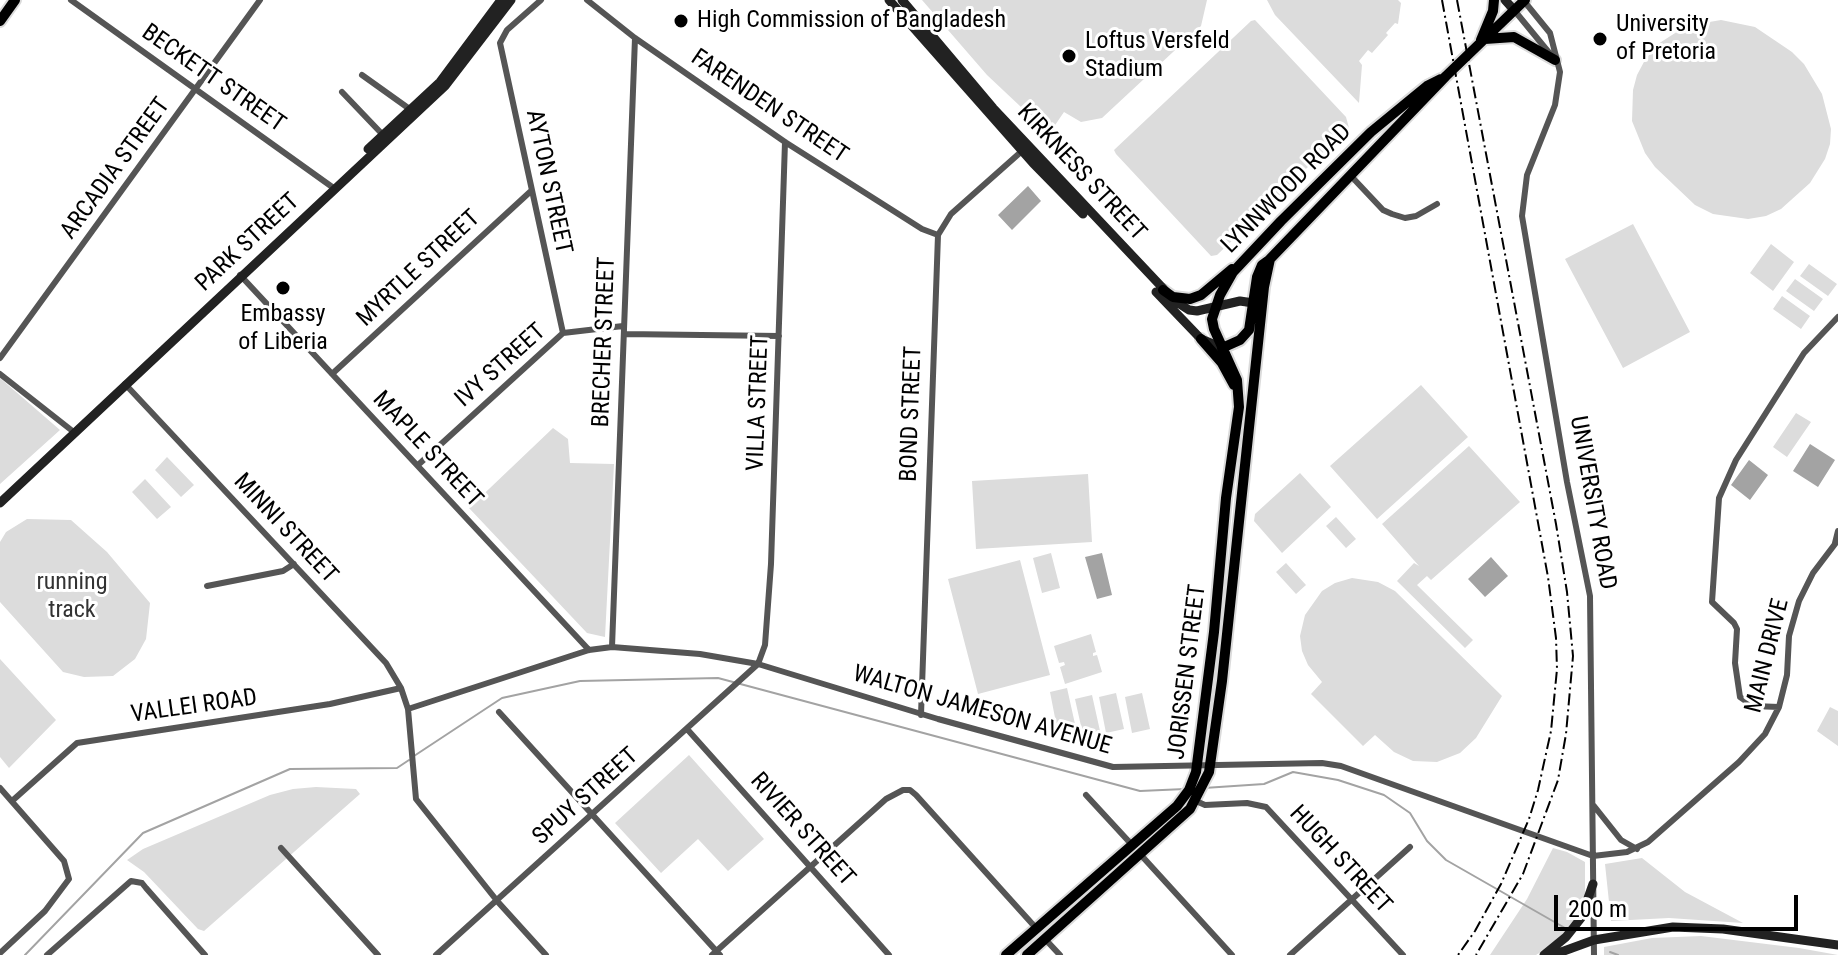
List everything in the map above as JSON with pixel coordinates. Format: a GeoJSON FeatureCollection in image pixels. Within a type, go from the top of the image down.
{"type":"FeatureCollection","features":[{"type":"Feature","properties":{"kind":"main road"},"geometry":{"type":"LineString","coordinates":[[0,21],[15,0]]}},
{"type":"Feature","properties":{"kind":"main road"},"geometry":{"type":"LineString","coordinates":[[1494,0],[1482,42],[1514,37],[1557,64]]}},
{"type":"Feature","properties":{"kind":"main road","name":"LYNNWOOD ROAD"},"geometry":{"type":"LineString","coordinates":[[1252,404],[1258,303],[1270,259],[1446,76],[1524,0]]}},
{"type":"Feature","properties":{"kind":"main road","name":"LYNNWOOD ROAD"},"geometry":{"type":"LineString","coordinates":[[1215,308],[1233,272],[1245,257],[1371,132],[1427,86],[1446,76]]}},
{"type":"Feature","properties":{"kind":"main road"},"geometry":{"type":"LineString","coordinates":[[1163,290],[1182,299],[1196,297],[1245,257]]}},
{"type":"Feature","properties":{"kind":"main road"},"geometry":{"type":"LineString","coordinates":[[1222,348],[1240,340],[1249,330],[1258,303]]}},
{"type":"Feature","properties":{"kind":"main road"},"geometry":{"type":"LineString","coordinates":[[1215,308],[1212,319],[1234,370],[1239,394]]}},
{"type":"Feature","properties":{"kind":"main road"},"geometry":{"type":"LineString","coordinates":[[1201,339],[1222,363],[1239,394]]}},
{"type":"Feature","properties":{"kind":"main road","name":"JORISSEN STREET"},"geometry":{"type":"LineString","coordinates":[[1027,955],[1137,850],[1183,799],[1204,768],[1226,498],[1239,394]]}},
{"type":"Feature","properties":{"kind":"main road","name":"JORISSEN STREET"},"geometry":{"type":"LineString","coordinates":[[1006,955],[1196,801],[1222,681],[1252,404]]}},
{"type":"Feature","properties":{"kind":"main road"},"geometry":{"type":"LineString","coordinates":[[1226,498],[1241,500]]}},
{"type":"Feature","properties":{"kind":"street","name":"BECKETT STREET"},"geometry":{"type":"LineString","coordinates":[[71,0],[332,187]]}},
{"type":"Feature","properties":{"kind":"street","name":"ARCADIA STREET"},"geometry":{"type":"LineString","coordinates":[[0,358],[260,0]]}},
{"type":"Feature","properties":{"kind":"street","name":"PARK STREET"},"geometry":{"type":"LineString","coordinates":[[0,495],[125,384],[411,110],[455,64],[501,0]]}},
{"type":"Feature","properties":{"kind":"street","name":"PARK STREET"},"geometry":{"type":"LineString","coordinates":[[332,187],[452,79],[511,0]]}},
{"type":"Feature","properties":{"kind":"street","name":"AYTON STREET"},"geometry":{"type":"LineString","coordinates":[[541,0],[501,38],[563,333]]}},
{"type":"Feature","properties":{"kind":"street","name":"FARENDEN STREET"},"geometry":{"type":"LineString","coordinates":[[587,0],[635,38],[785,142],[922,229],[938,235]]}},
{"type":"Feature","properties":{"kind":"street","name":"KIRKNESS STREET"},"geometry":{"type":"LineString","coordinates":[[889,0],[973,97],[1163,290],[1189,310],[1215,308],[1240,301],[1258,303]]}},
{"type":"Feature","properties":{"kind":"street","name":"KIRKNESS STREET"},"geometry":{"type":"LineString","coordinates":[[902,0],[1021,137],[1027,151],[1201,339],[1222,348]]}},
{"type":"Feature","properties":{"kind":"street"},"geometry":{"type":"LineString","coordinates":[[1505,0],[1557,64]]}},
{"type":"Feature","properties":{"kind":"street","name":"UNIVERSITY ROAD"},"geometry":{"type":"LineString","coordinates":[[1524,0],[1550,33],[1560,82],[1555,105],[1525,181],[1522,216],[1567,482],[1590,596],[1594,955]]}},
{"type":"Feature","properties":{"kind":"street","name":"BRECHER STREET"},"geometry":{"type":"LineString","coordinates":[[612,647],[635,38]]}},
{"type":"Feature","properties":{"kind":"street"},"geometry":{"type":"LineString","coordinates":[[940,59],[961,70],[973,97]]}},
{"type":"Feature","properties":{"kind":"street"},"geometry":{"type":"LineString","coordinates":[[362,75],[411,110]]}},
{"type":"Feature","properties":{"kind":"street"},"geometry":{"type":"LineString","coordinates":[[342,92],[383,135]]}},
{"type":"Feature","properties":{"kind":"street","name":"VILLA STREET"},"geometry":{"type":"LineString","coordinates":[[758,664],[765,645],[768,617],[785,142]]}},
{"type":"Feature","properties":{"kind":"street"},"geometry":{"type":"LineString","coordinates":[[938,235],[951,214],[1027,151]]}},
{"type":"Feature","properties":{"kind":"street"},"geometry":{"type":"LineString","coordinates":[[1351,176],[1383,210],[1392,214],[1405,218],[1416,216],[1437,204]]}},
{"type":"Feature","properties":{"kind":"street","name":"MYRTLE STREET"},"geometry":{"type":"LineString","coordinates":[[332,374],[531,191]]}},
{"type":"Feature","properties":{"kind":"street","name":"BOND STREET"},"geometry":{"type":"LineString","coordinates":[[921,715],[938,235]]}},
{"type":"Feature","properties":{"kind":"street","name":"MAPLE STREET"},"geometry":{"type":"LineString","coordinates":[[240,276],[589,650]]}},
{"type":"Feature","properties":{"kind":"street"},"geometry":{"type":"LineString","coordinates":[[1779,707],[1753,706],[1740,697],[1735,663],[1737,629],[1711,600],[1721,493],[1736,460],[1804,353],[1838,317]]}},
{"type":"Feature","properties":{"kind":"street","name":"IVY STREET"},"geometry":{"type":"LineString","coordinates":[[418,465],[563,333],[624,330],[779,336]]}},
{"type":"Feature","properties":{"kind":"street"},"geometry":{"type":"LineString","coordinates":[[0,374],[73,431]]}},
{"type":"Feature","properties":{"kind":"street","name":"MINNI STREET"},"geometry":{"type":"LineString","coordinates":[[125,384],[386,663],[401,688],[408,709],[416,799],[498,902],[546,955]]}},
{"type":"Feature","properties":{"kind":"street","name":"PARK STREET"},"geometry":{"type":"LineString","coordinates":[[0,503],[73,431]]}},
{"type":"Feature","properties":{"kind":"street","name":"MAIN DRIVE"},"geometry":{"type":"LineString","coordinates":[[1637,849],[1729,771],[1765,734],[1779,707],[1787,675],[1792,622],[1813,573],[1836,542],[1838,531]]}},
{"type":"Feature","properties":{"kind":"street"},"geometry":{"type":"LineString","coordinates":[[207,586],[283,571],[294,564]]}},
{"type":"Feature","properties":{"kind":"street","name":"WALTON JAMESON AVENUE"},"geometry":{"type":"LineString","coordinates":[[408,709],[589,650],[612,647],[700,654],[758,664],[921,715],[1113,767],[1204,768],[1322,763],[1341,766],[1593,856]]}},
{"type":"Feature","properties":{"kind":"street","name":"SPUY STREET"},"geometry":{"type":"LineString","coordinates":[[436,955],[758,664]]}},
{"type":"Feature","properties":{"kind":"street","name":"VALLEI ROAD"},"geometry":{"type":"LineString","coordinates":[[12,801],[77,743],[330,704],[401,688]]}},
{"type":"Feature","properties":{"kind":"street"},"geometry":{"type":"LineString","coordinates":[[499,712],[716,954],[886,799],[903,790],[910,790],[916,795],[1036,928]]}},
{"type":"Feature","properties":{"kind":"street","name":"RIVIER STREET"},"geometry":{"type":"LineString","coordinates":[[687,729],[889,955]]}},
{"type":"Feature","properties":{"kind":"street"},"geometry":{"type":"LineString","coordinates":[[0,788],[64,861],[69,879],[36,920],[0,953]]}},
{"type":"Feature","properties":{"kind":"street"},"geometry":{"type":"LineString","coordinates":[[1086,795],[1232,955]]}},
{"type":"Feature","properties":{"kind":"street","name":"HUGH STREET"},"geometry":{"type":"LineString","coordinates":[[1196,801],[1205,805],[1247,803],[1266,807],[1403,955]]}},
{"type":"Feature","properties":{"kind":"street"},"geometry":{"type":"LineString","coordinates":[[1594,806],[1621,840],[1637,849]]}},
{"type":"Feature","properties":{"kind":"street"},"geometry":{"type":"LineString","coordinates":[[1290,955],[1410,847]]}},
{"type":"Feature","properties":{"kind":"street"},"geometry":{"type":"LineString","coordinates":[[281,848],[378,955]]}},
{"type":"Feature","properties":{"kind":"street"},"geometry":{"type":"LineString","coordinates":[[1593,856],[1637,849]]}},
{"type":"Feature","properties":{"kind":"street"},"geometry":{"type":"LineString","coordinates":[[47,955],[131,881],[146,888],[205,955]]}},
{"type":"Feature","properties":{"kind":"street"},"geometry":{"type":"LineString","coordinates":[[1544,955],[1566,937],[1581,918],[1593,884]]}},
{"type":"Feature","properties":{"kind":"street"},"geometry":{"type":"LineString","coordinates":[[1553,955],[1594,940],[1673,927],[1701,927],[1838,945]]}},
{"type":"Feature","properties":{"kind":"street"},"geometry":{"type":"LineString","coordinates":[[1045,939],[1060,955]]}},
{"type":"Feature","properties":{"kind":"green space","name":"Loftus Versfeld Stadium"},"geometry":{"type":"Polygon","coordinates":[[[922,0],[1207,0],[1201,26],[1102,118],[1081,122],[1064,112],[1051,131],[987,75],[922,0]]]}},
{"type":"Feature","properties":{"kind":"green space"},"geometry":{"type":"Polygon","coordinates":[[[1267,0],[1398,0],[1401,3],[1398,24],[1395,23],[1386,33],[1388,35],[1372,53],[1368,50],[1359,61],[1362,65],[1359,103],[1275,15],[1267,0]]]}},
{"type":"Feature","properties":{"kind":"green space"},"geometry":{"type":"Polygon","coordinates":[[[1255,20],[1346,117],[1349,128],[1289,185],[1283,180],[1279,185],[1284,191],[1217,255],[1211,256],[1114,150],[1255,20]]]}},
{"type":"Feature","properties":{"kind":"green space"},"geometry":{"type":"Polygon","coordinates":[[[1721,20],[1755,27],[1792,52],[1804,64],[1822,94],[1831,129],[1825,159],[1810,183],[1781,209],[1766,216],[1748,219],[1713,214],[1695,205],[1655,167],[1645,153],[1632,121],[1637,75],[1658,44],[1686,26],[1721,20]]]}},
{"type":"Feature","properties":{"kind":"green space"},"geometry":{"type":"Polygon","coordinates":[[[1633,224],[1690,332],[1623,368],[1565,259],[1633,224]]]}},
{"type":"Feature","properties":{"kind":"green space"},"geometry":{"type":"Polygon","coordinates":[[[1771,244],[1794,262],[1773,291],[1750,273],[1771,244]]]}},
{"type":"Feature","properties":{"kind":"green space"},"geometry":{"type":"Polygon","coordinates":[[[1809,264],[1837,284],[1828,296],[1800,276],[1809,264]]]}},
{"type":"Feature","properties":{"kind":"green space"},"geometry":{"type":"Polygon","coordinates":[[[1795,279],[1823,299],[1814,311],[1786,291],[1795,279]]]}},
{"type":"Feature","properties":{"kind":"green space"},"geometry":{"type":"Polygon","coordinates":[[[1782,296],[1810,316],[1801,329],[1773,309],[1782,296]]]}},
{"type":"Feature","properties":{"kind":"green space"},"geometry":{"type":"Polygon","coordinates":[[[0,378],[60,430],[0,484],[0,378]]]}},
{"type":"Feature","properties":{"kind":"green space"},"geometry":{"type":"Polygon","coordinates":[[[1421,385],[1468,437],[1377,519],[1330,466],[1421,385]]]}},
{"type":"Feature","properties":{"kind":"green space"},"geometry":{"type":"Polygon","coordinates":[[[1796,413],[1811,422],[1787,457],[1773,447],[1796,413]]]}},
{"type":"Feature","properties":{"kind":"green space"},"geometry":{"type":"Polygon","coordinates":[[[553,428],[568,439],[570,463],[614,464],[605,637],[587,633],[469,508],[553,428]]]}},
{"type":"Feature","properties":{"kind":"green space"},"geometry":{"type":"Polygon","coordinates":[[[1469,446],[1520,502],[1431,580],[1427,576],[1417,585],[1473,640],[1465,648],[1397,581],[1414,563],[1419,566],[1382,524],[1469,446]]]}},
{"type":"Feature","properties":{"kind":"green space"},"geometry":{"type":"Polygon","coordinates":[[[167,457],[194,485],[181,497],[155,470],[167,457]]]}},
{"type":"Feature","properties":{"kind":"green space"},"geometry":{"type":"Polygon","coordinates":[[[1300,473],[1331,507],[1282,553],[1254,521],[1255,514],[1300,473]]]}},
{"type":"Feature","properties":{"kind":"green space"},"geometry":{"type":"Polygon","coordinates":[[[1088,474],[1092,542],[976,549],[972,481],[1088,474]]]}},
{"type":"Feature","properties":{"kind":"green space"},"geometry":{"type":"Polygon","coordinates":[[[145,479],[171,507],[157,519],[132,492],[145,479]]]}},
{"type":"Feature","properties":{"kind":"green space"},"geometry":{"type":"Polygon","coordinates":[[[1336,517],[1356,539],[1346,548],[1326,526],[1336,517]]]}},
{"type":"Feature","properties":{"kind":"green space","name":"running track"},"geometry":{"type":"Polygon","coordinates":[[[27,519],[71,520],[107,552],[150,603],[146,639],[135,659],[113,676],[84,677],[63,672],[0,602],[0,542],[6,532],[27,519]]]}},
{"type":"Feature","properties":{"kind":"green space"},"geometry":{"type":"Polygon","coordinates":[[[1051,553],[1060,588],[1042,593],[1033,558],[1051,553]]]}},
{"type":"Feature","properties":{"kind":"green space"},"geometry":{"type":"Polygon","coordinates":[[[1020,560],[1050,675],[978,694],[948,579],[1020,560]]]}},
{"type":"Feature","properties":{"kind":"green space"},"geometry":{"type":"Polygon","coordinates":[[[1286,563],[1306,585],[1296,594],[1276,572],[1286,563]]]}},
{"type":"Feature","properties":{"kind":"green space"},"geometry":{"type":"Polygon","coordinates":[[[1352,578],[1378,582],[1395,591],[1502,696],[1476,738],[1460,753],[1437,762],[1413,761],[1394,752],[1375,735],[1363,746],[1311,694],[1322,682],[1308,665],[1302,651],[1300,636],[1305,615],[1322,591],[1352,578]]]}},
{"type":"Feature","properties":{"kind":"green space"},"geometry":{"type":"Polygon","coordinates":[[[1091,634],[1096,652],[1093,656],[1097,655],[1102,672],[1065,684],[1060,667],[1065,665],[1064,662],[1059,663],[1054,646],[1091,634]]]}},
{"type":"Feature","properties":{"kind":"green space"},"geometry":{"type":"Polygon","coordinates":[[[0,659],[56,720],[9,768],[0,757],[0,659]]]}},
{"type":"Feature","properties":{"kind":"green space"},"geometry":{"type":"Polygon","coordinates":[[[1067,688],[1075,724],[1057,728],[1050,692],[1067,688]]]}},
{"type":"Feature","properties":{"kind":"green space"},"geometry":{"type":"Polygon","coordinates":[[[1116,693],[1124,729],[1106,733],[1099,697],[1116,693]]]}},
{"type":"Feature","properties":{"kind":"green space"},"geometry":{"type":"Polygon","coordinates":[[[1142,693],[1150,729],[1132,733],[1125,697],[1142,693]]]}},
{"type":"Feature","properties":{"kind":"green space"},"geometry":{"type":"Polygon","coordinates":[[[1092,695],[1100,731],[1083,735],[1075,699],[1092,695]]]}},
{"type":"Feature","properties":{"kind":"green space"},"geometry":{"type":"Polygon","coordinates":[[[1830,707],[1838,711],[1838,746],[1817,731],[1830,707]]]}},
{"type":"Feature","properties":{"kind":"green space"},"geometry":{"type":"Polygon","coordinates":[[[689,755],[764,839],[728,871],[698,839],[661,873],[615,823],[689,755]]]}},
{"type":"Feature","properties":{"kind":"green space"},"geometry":{"type":"Polygon","coordinates":[[[316,787],[356,789],[360,794],[204,931],[198,929],[144,872],[127,860],[143,849],[270,795],[316,787]]]}},
{"type":"Feature","properties":{"kind":"green space"},"geometry":{"type":"Polygon","coordinates":[[[1553,848],[1585,862],[1585,896],[1578,918],[1557,942],[1536,955],[1490,955],[1527,899],[1553,848]]]}},
{"type":"Feature","properties":{"kind":"green space"},"geometry":{"type":"Polygon","coordinates":[[[1642,858],[1685,892],[1743,923],[1669,918],[1611,921],[1605,864],[1642,858]]]}},
{"type":"Feature","properties":{"kind":"green space"},"geometry":{"type":"Polygon","coordinates":[[[1701,936],[1838,955],[1604,955],[1604,947],[1652,938],[1701,936]]]}},
{"type":"Feature","properties":{"kind":"shaded area"},"geometry":{"type":"Polygon","coordinates":[[[1028,186],[1041,201],[1012,230],[998,215],[1028,186]]]}},
{"type":"Feature","properties":{"kind":"shaded area"},"geometry":{"type":"Polygon","coordinates":[[[1810,444],[1835,460],[1818,487],[1793,471],[1810,444]]]}},
{"type":"Feature","properties":{"kind":"shaded area"},"geometry":{"type":"Polygon","coordinates":[[[1749,460],[1768,475],[1750,500],[1731,485],[1749,460]]]}},
{"type":"Feature","properties":{"kind":"shaded area"},"geometry":{"type":"Polygon","coordinates":[[[1102,553],[1112,595],[1097,599],[1085,557],[1102,553]]]}},
{"type":"Feature","properties":{"kind":"shaded area"},"geometry":{"type":"Polygon","coordinates":[[[1491,557],[1508,576],[1485,597],[1468,579],[1491,557]]]}},
{"type":"Feature","properties":{"kind":"waterway"},"geometry":{"type":"LineString","coordinates":[[414,756],[502,698],[580,681],[718,678],[1140,791],[1185,789]]}},
{"type":"Feature","properties":{"kind":"waterway"},"geometry":{"type":"LineString","coordinates":[[25,955],[143,833],[290,769],[397,768],[409,760]]}},
{"type":"Feature","properties":{"kind":"waterway"},"geometry":{"type":"LineString","coordinates":[[1204,788],[1264,784],[1293,772],[1338,780],[1384,795],[1410,813],[1427,841],[1446,860],[1565,928]]}},
{"type":"Feature","properties":{"kind":"waterway"},"geometry":{"type":"LineString","coordinates":[[1610,952],[1618,955]]}},
{"type":"Feature","properties":{"kind":"railway"},"geometry":{"type":"LineString","coordinates":[[1442,0],[1548,577],[1557,669],[1551,731],[1529,819],[1501,884],[1458,955]]}},
{"type":"Feature","properties":{"kind":"railway"},"geometry":{"type":"LineString","coordinates":[[1457,0],[1556,524],[1573,656],[1566,734],[1558,780],[1523,874],[1476,955]]}},
{"type":"Feature","properties":{"kind":"place","name":"High Commission of Bangladesh"},"geometry":{"type":"Point","coordinates":[681,21]}},
{"type":"Feature","properties":{"kind":"place","name":"University of Pretoria"},"geometry":{"type":"Point","coordinates":[1600,39]}},
{"type":"Feature","properties":{"kind":"place","name":"Loftus Versfeld Stadium"},"geometry":{"type":"Point","coordinates":[1069,56]}},
{"type":"Feature","properties":{"kind":"place","name":"Embassy of Liberia"},"geometry":{"type":"Point","coordinates":[283,288]}}]}
